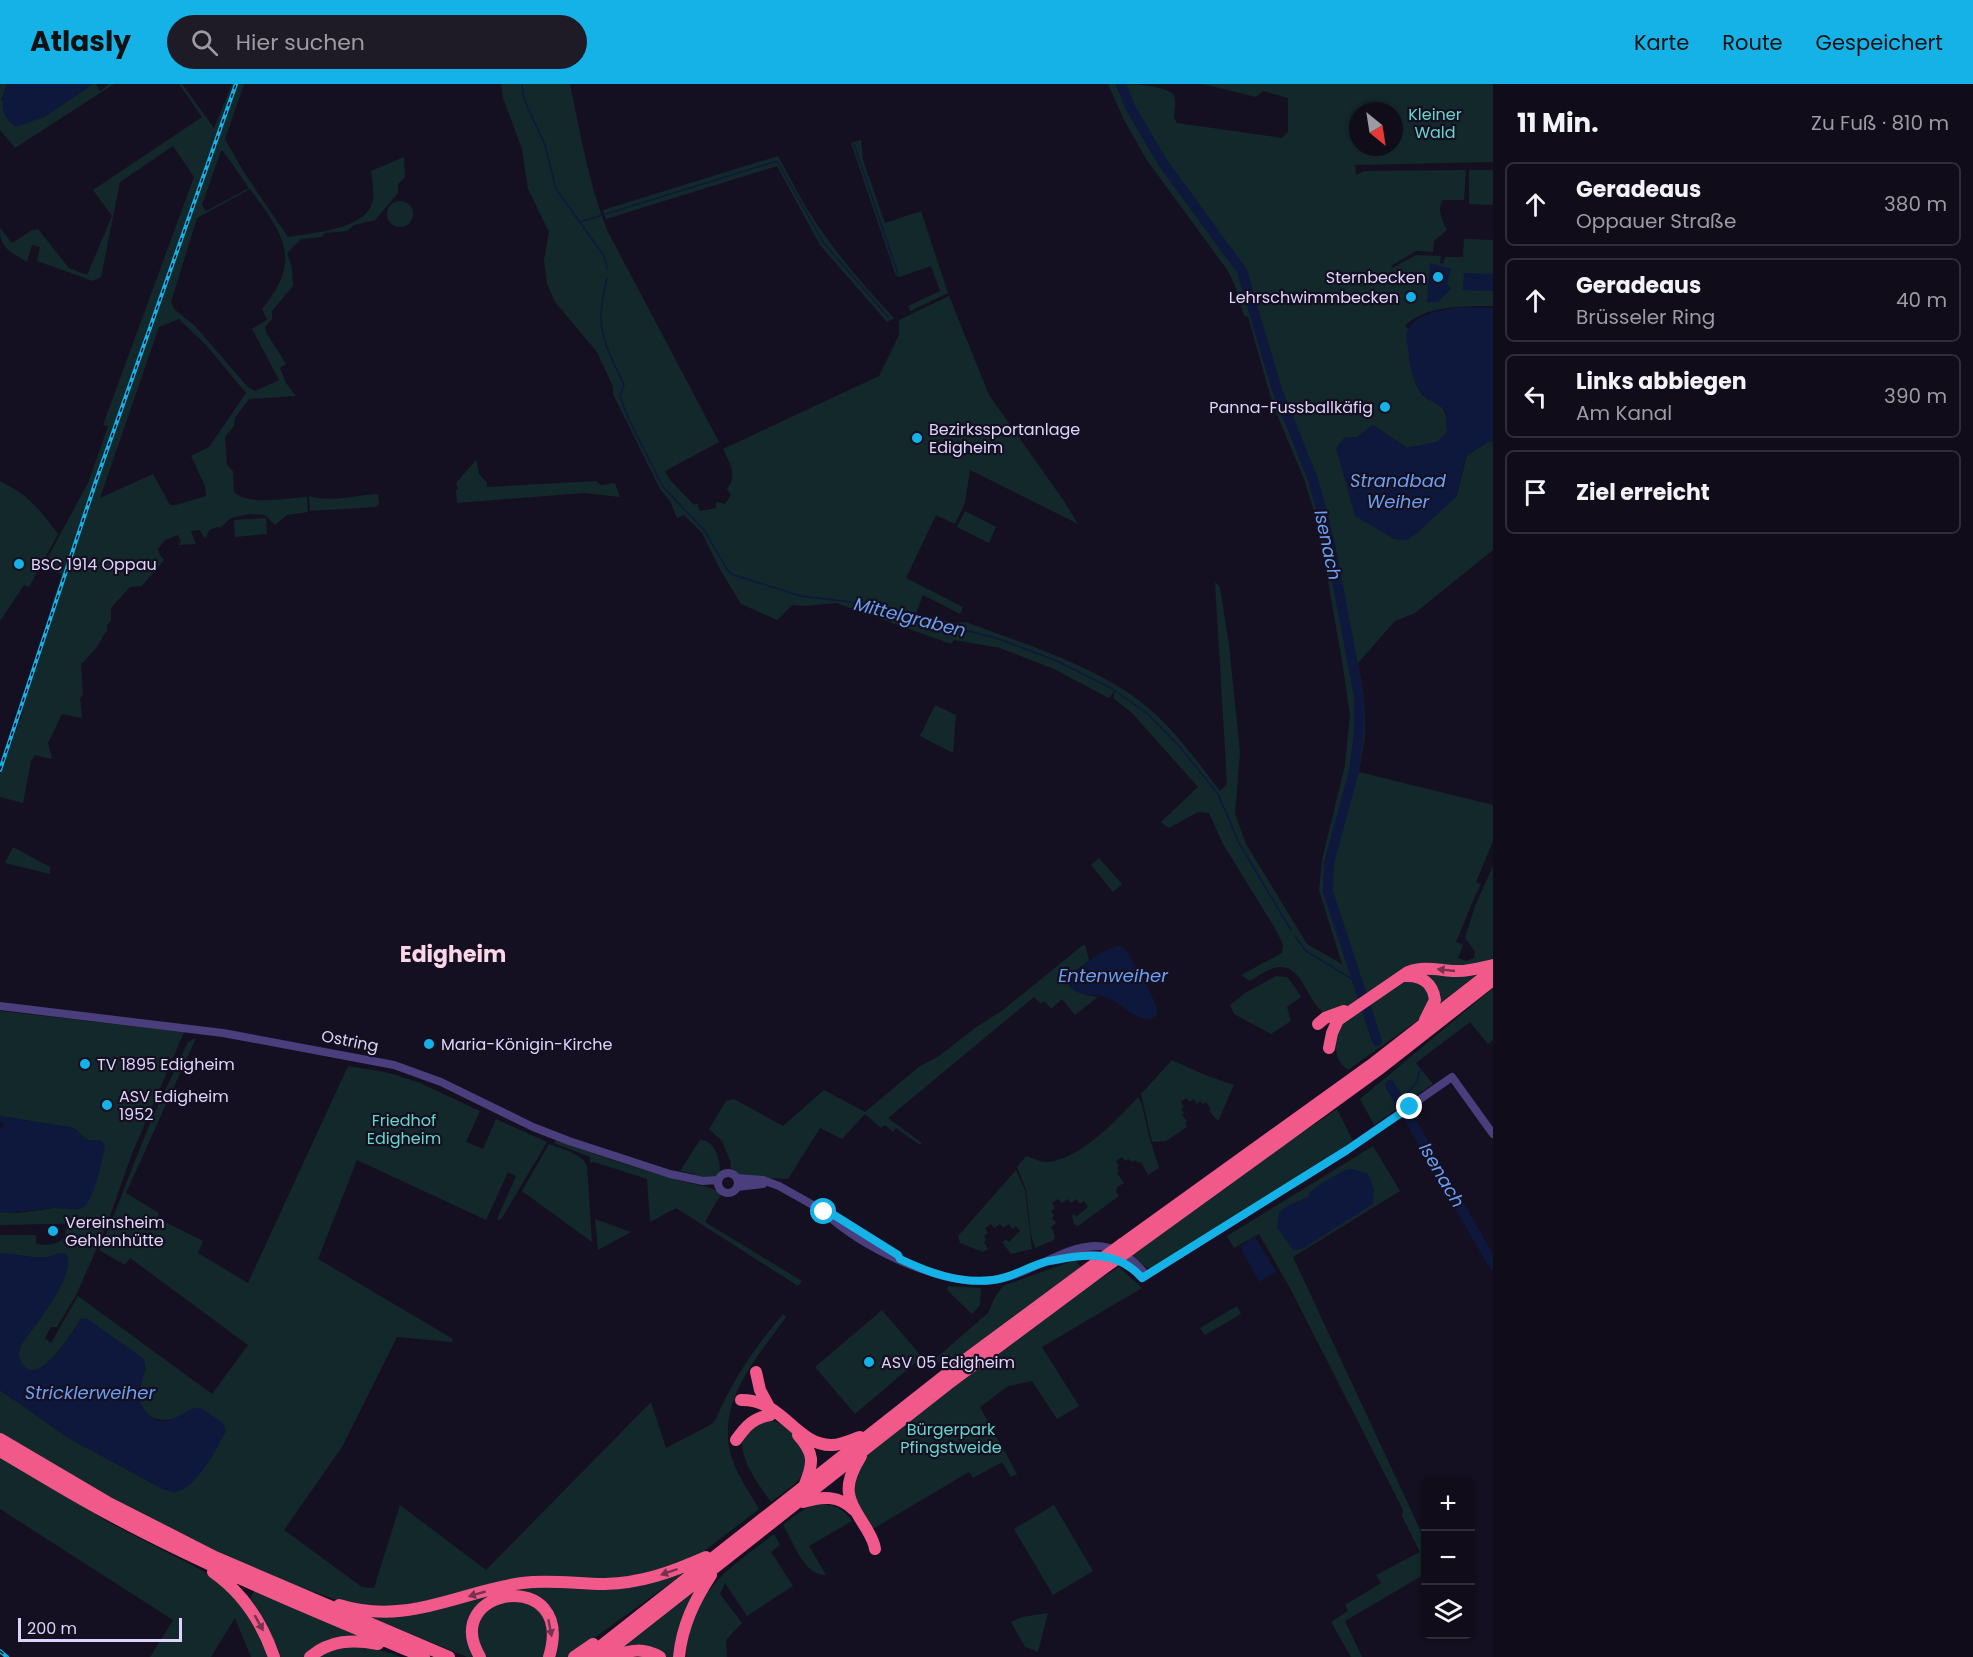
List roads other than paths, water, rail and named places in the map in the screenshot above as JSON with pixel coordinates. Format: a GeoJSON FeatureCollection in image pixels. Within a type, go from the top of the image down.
{"type":"FeatureCollection","features":[{"type":"Feature","properties":{"kind":"highway"},"geometry":{"type":"LineString","coordinates":[[1354,1006],[1325,1018],[1318,1024],[1326,1025],[1338,1020],[1354,1006],[1400,976],[1417,968],[1462,971],[1493,968]]}},
{"type":"Feature","properties":{"kind":"highway"},"geometry":{"type":"LineString","coordinates":[[1353,1083],[1493,968]]}},
{"type":"Feature","properties":{"kind":"highway"},"geometry":{"type":"LineString","coordinates":[[1400,976],[1418,977],[1424,980],[1434,994],[1433,1006],[1420,1028]]}},
{"type":"Feature","properties":{"kind":"highway"},"geometry":{"type":"LineString","coordinates":[[587,1657],[983,1346],[1115,1255],[1493,980]]}},
{"type":"Feature","properties":{"kind":"highway"},"geometry":{"type":"LineString","coordinates":[[1329,1048],[1338,1020]]}},
{"type":"Feature","properties":{"kind":"highway"},"geometry":{"type":"LineString","coordinates":[[601,1657],[864,1449],[1115,1255]]}},
{"type":"Feature","properties":{"kind":"highway"},"geometry":{"type":"LineString","coordinates":[[756,1372],[760,1390],[769,1410],[792,1429],[810,1452],[810,1470],[804,1486]]}},
{"type":"Feature","properties":{"kind":"highway"},"geometry":{"type":"LineString","coordinates":[[769,1410],[815,1443],[834,1445],[869,1434]]}},
{"type":"Feature","properties":{"kind":"highway"},"geometry":{"type":"LineString","coordinates":[[736,1440],[750,1422],[769,1410]]}},
{"type":"Feature","properties":{"kind":"highway"},"geometry":{"type":"LineString","coordinates":[[0,1439],[107,1502],[255,1580],[424,1657]]}},
{"type":"Feature","properties":{"kind":"highway"},"geometry":{"type":"LineString","coordinates":[[864,1449],[849,1477],[848,1492],[857,1515],[872,1539],[875,1550]]}},
{"type":"Feature","properties":{"kind":"highway"},"geometry":{"type":"LineString","coordinates":[[0,1451],[102,1511],[198,1559],[307,1598],[449,1657]]}},
{"type":"Feature","properties":{"kind":"highway"},"geometry":{"type":"LineString","coordinates":[[795,1504],[817,1497],[830,1497],[843,1501],[857,1515]]}},
{"type":"Feature","properties":{"kind":"highway"},"geometry":{"type":"LineString","coordinates":[[307,1598],[358,1609],[418,1610],[508,1585],[526,1583],[605,1584],[638,1581],[675,1571],[723,1550]]}},
{"type":"Feature","properties":{"kind":"highway"},"geometry":{"type":"LineString","coordinates":[[198,1559],[244,1600],[263,1630],[274,1657]]}},
{"type":"Feature","properties":{"kind":"highway"},"geometry":{"type":"LineString","coordinates":[[680,1657],[683,1635],[692,1606],[717,1565]]}},
{"type":"Feature","properties":{"kind":"highway"},"geometry":{"type":"LineString","coordinates":[[480,1657],[473,1636],[478,1614],[496,1598],[515,1594],[531,1599],[548,1616],[552,1626],[549,1657]]}},
{"type":"Feature","properties":{"kind":"highway"},"geometry":{"type":"LineString","coordinates":[[574,1657],[626,1626]]}},
{"type":"Feature","properties":{"kind":"highway"},"geometry":{"type":"LineString","coordinates":[[310,1657],[329,1645],[347,1641],[397,1646]]}},
{"type":"Feature","properties":{"kind":"highway"},"geometry":{"type":"LineString","coordinates":[[614,1657],[639,1650],[660,1657]]}},
{"type":"Feature","properties":{"kind":"street","name":"Ostring"},"geometry":{"type":"LineString","coordinates":[[0,1006],[224,1033],[394,1065],[441,1082],[533,1127],[568,1141],[676,1176],[718,1184]]}},
{"type":"Feature","properties":{"kind":"street"},"geometry":{"type":"LineString","coordinates":[[737,1183],[728,1172],[721,1175],[718,1184],[723,1192],[728,1193],[737,1183],[768,1182],[790,1191],[824,1212],[834,1215],[898,1255],[900,1259],[934,1274],[971,1281],[1002,1278],[1083,1247],[1107,1248],[1115,1255],[1131,1258],[1144,1277],[1371,1134],[1452,1077],[1493,1134]]}},
{"type":"Feature","properties":{"kind":"water"},"geometry":{"type":"Polygon","coordinates":[[[7,84],[93,84],[44,117],[16,127],[4,113],[3,96],[7,84]]]}},
{"type":"Feature","properties":{"kind":"water","name":"Sternbecken"},"geometry":{"type":"Polygon","coordinates":[[[1430,263],[1451,269],[1447,284],[1451,289],[1438,302],[1427,302],[1430,263]]]}},
{"type":"Feature","properties":{"kind":"water"},"geometry":{"type":"Polygon","coordinates":[[[1464,273],[1493,274],[1493,291],[1463,290],[1464,273]]]}},
{"type":"Feature","properties":{"kind":"water","name":"Strandbad Weiher"},"geometry":{"type":"Polygon","coordinates":[[[1459,307],[1493,308],[1493,442],[1488,442],[1467,455],[1456,497],[1416,534],[1406,540],[1394,539],[1355,516],[1336,448],[1344,438],[1357,437],[1373,425],[1407,448],[1437,442],[1447,432],[1446,411],[1423,394],[1415,383],[1410,365],[1407,335],[1410,326],[1421,317],[1459,307]]]}},
{"type":"Feature","properties":{"kind":"water","name":"Entenweiher"},"geometry":{"type":"Polygon","coordinates":[[[1120,946],[1125,949],[1144,980],[1156,1006],[1157,1011],[1151,1019],[1139,1017],[1108,998],[1079,993],[1069,985],[1067,979],[1085,964],[1105,951],[1120,946]]]}},
{"type":"Feature","properties":{"kind":"water"},"geometry":{"type":"Polygon","coordinates":[[[0,1116],[74,1128],[86,1140],[102,1141],[105,1146],[99,1171],[93,1191],[85,1206],[80,1209],[55,1208],[0,1212],[0,1130],[5,1124],[0,1122],[0,1116]]]}},
{"type":"Feature","properties":{"kind":"water"},"geometry":{"type":"Polygon","coordinates":[[[1347,1169],[1368,1174],[1374,1190],[1373,1204],[1302,1249],[1293,1250],[1277,1227],[1279,1213],[1289,1205],[1308,1197],[1309,1193],[1320,1184],[1347,1169]]]}},
{"type":"Feature","properties":{"kind":"water"},"geometry":{"type":"Polygon","coordinates":[[[1255,1237],[1276,1272],[1259,1282],[1240,1246],[1255,1237]]]}},
{"type":"Feature","properties":{"kind":"water","name":"Stricklerweiher"},"geometry":{"type":"Polygon","coordinates":[[[0,1253],[49,1257],[60,1253],[66,1254],[68,1263],[60,1287],[21,1345],[18,1355],[25,1367],[33,1370],[42,1367],[52,1359],[82,1319],[86,1318],[144,1359],[145,1366],[139,1397],[143,1409],[151,1417],[158,1421],[166,1421],[198,1408],[222,1422],[226,1431],[211,1458],[189,1486],[172,1492],[159,1487],[67,1437],[0,1390],[0,1253]]]}},
{"type":"Feature","properties":{"kind":"waterway","name":"Mittelgraben"},"geometry":{"type":"LineString","coordinates":[[522,84],[523,95],[545,145],[556,189],[602,253],[607,269]]}},
{"type":"Feature","properties":{"kind":"waterway","name":"Isenach"},"geometry":{"type":"LineString","coordinates":[[1121,84],[1130,107],[1163,163],[1242,271],[1277,390],[1312,477],[1321,508],[1359,697],[1359,732],[1354,771],[1329,863],[1328,892],[1377,1041]]}},
{"type":"Feature","properties":{"kind":"waterway"},"geometry":{"type":"LineString","coordinates":[[854,144],[898,274]]}},
{"type":"Feature","properties":{"kind":"waterway"},"geometry":{"type":"LineString","coordinates":[[580,222],[777,161],[823,242],[888,317]]}},
{"type":"Feature","properties":{"kind":"waterway","name":"Mittelgraben"},"geometry":{"type":"LineString","coordinates":[[607,278],[601,322],[606,345],[624,385],[620,397],[629,420],[663,487],[705,531],[731,574],[801,596],[850,602],[906,614],[1002,640],[1057,661],[1111,688],[1148,714],[1180,747],[1218,794],[1239,843],[1291,930]]}},
{"type":"Feature","properties":{"kind":"waterway","name":"Mittelgraben"},"geometry":{"type":"LineString","coordinates":[[1295,936],[1306,951],[1357,982]]}},
{"type":"Feature","properties":{"kind":"waterway"},"geometry":{"type":"LineString","coordinates":[[1399,1102],[1417,1082],[1419,1072],[1425,1067]]}},
{"type":"Feature","properties":{"kind":"waterway","name":"Isenach"},"geometry":{"type":"LineString","coordinates":[[1390,1085],[1493,1264]]}},
{"type":"Feature","properties":{"kind":"railway"},"geometry":{"type":"LineString","coordinates":[[0,770],[96,481],[236,84]]}},
{"type":"Feature","properties":{"kind":"railway"},"geometry":{"type":"LineString","coordinates":[[0,1651],[7,1657]]}},
{"type":"Feature","properties":{"kind":"place","name":"Sternbecken"},"geometry":{"type":"Point","coordinates":[1438,277]}},
{"type":"Feature","properties":{"kind":"place","name":"Lehrschwimmbecken"},"geometry":{"type":"Point","coordinates":[1411,297]}},
{"type":"Feature","properties":{"kind":"place","name":"Panna-Fussballkäfig"},"geometry":{"type":"Point","coordinates":[1385,407]}},
{"type":"Feature","properties":{"kind":"place","name":"Bezirkssportanlage Edigheim"},"geometry":{"type":"Point","coordinates":[917,438]}},
{"type":"Feature","properties":{"kind":"place","name":"BSC 1914 Oppau"},"geometry":{"type":"Point","coordinates":[19,564]}},
{"type":"Feature","properties":{"kind":"place","name":"Maria-Königin-Kirche"},"geometry":{"type":"Point","coordinates":[429,1044]}},
{"type":"Feature","properties":{"kind":"place","name":"TV 1895 Edigheim"},"geometry":{"type":"Point","coordinates":[85,1064]}},
{"type":"Feature","properties":{"kind":"place","name":"ASV Edigheim 1952"},"geometry":{"type":"Point","coordinates":[107,1105]}},
{"type":"Feature","properties":{"kind":"place","name":"Vereinsheim Gehlenhütte"},"geometry":{"type":"Point","coordinates":[53,1231]}},
{"type":"Feature","properties":{"kind":"place","name":"ASV 05 Edigheim"},"geometry":{"type":"Point","coordinates":[869,1362]}},
{"type":"Feature","properties":{"kind":"district","name":"Edigheim"},"geometry":{"type":"Point","coordinates":[453,954]}},
{"type":"Feature","properties":{"kind":"park label","name":"Kleiner Wald"},"geometry":{"type":"Point","coordinates":[1435,123]}},
{"type":"Feature","properties":{"kind":"park label","name":"Friedhof Edigheim"},"geometry":{"type":"Point","coordinates":[404,1129]}},
{"type":"Feature","properties":{"kind":"park label","name":"Bürgerpark Pfingstweide"},"geometry":{"type":"Point","coordinates":[951,1438]}}]}
